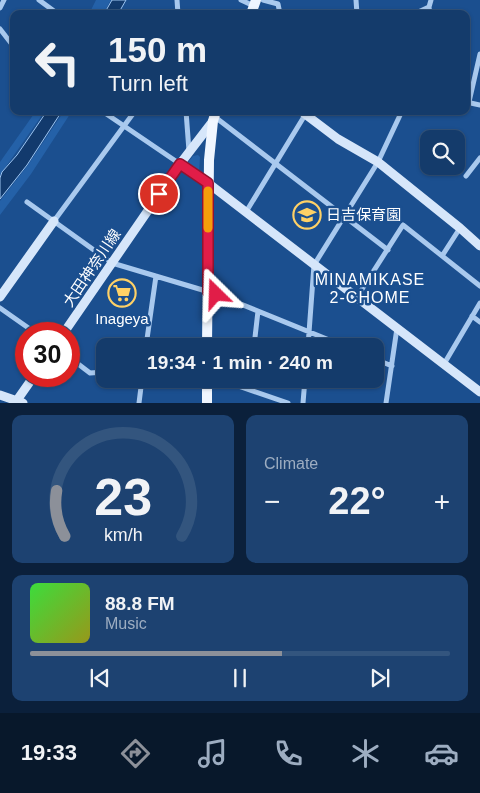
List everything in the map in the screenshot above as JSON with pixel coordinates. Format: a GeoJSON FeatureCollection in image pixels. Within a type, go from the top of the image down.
{"type":"FeatureCollection","features":[{"type":"Feature","properties":{"kind":"main road"},"geometry":{"type":"LineString","coordinates":[[207,338],[208,160],[214,116]]}},
{"type":"Feature","properties":{"kind":"main road"},"geometry":{"type":"LineString","coordinates":[[207,388],[207,403]]}},
{"type":"Feature","properties":{"kind":"street"},"geometry":{"type":"LineString","coordinates":[[0,8],[4,0]]}},
{"type":"Feature","properties":{"kind":"street"},"geometry":{"type":"LineString","coordinates":[[39,0],[53,10]]}},
{"type":"Feature","properties":{"kind":"street"},"geometry":{"type":"LineString","coordinates":[[241,0],[256,5],[279,2]]}},
{"type":"Feature","properties":{"kind":"street"},"geometry":{"type":"LineString","coordinates":[[429,10],[431,0]]}},
{"type":"Feature","properties":{"kind":"street"},"geometry":{"type":"LineString","coordinates":[[423,10],[429,7]]}},
{"type":"Feature","properties":{"kind":"street"},"geometry":{"type":"LineString","coordinates":[[0,30],[10,43]]}},
{"type":"Feature","properties":{"kind":"street"},"geometry":{"type":"LineString","coordinates":[[470,91],[480,54]]}},
{"type":"Feature","properties":{"kind":"street"},"geometry":{"type":"LineString","coordinates":[[108,115],[208,183],[480,392]]}},
{"type":"Feature","properties":{"kind":"street"},"geometry":{"type":"LineString","coordinates":[[0,296],[132,115]]}},
{"type":"Feature","properties":{"kind":"street"},"geometry":{"type":"LineString","coordinates":[[186,115],[189,151]]}},
{"type":"Feature","properties":{"kind":"street"},"geometry":{"type":"LineString","coordinates":[[246,212],[276,164],[302,115]]}},
{"type":"Feature","properties":{"kind":"street"},"geometry":{"type":"LineString","coordinates":[[306,115],[338,138],[378,162],[480,246]]}},
{"type":"Feature","properties":{"kind":"street"},"geometry":{"type":"LineString","coordinates":[[309,338],[314,265],[378,162],[400,115]]}},
{"type":"Feature","properties":{"kind":"street"},"geometry":{"type":"LineString","coordinates":[[214,116],[388,250]]}},
{"type":"Feature","properties":{"kind":"street","name":"大田神奈川線"},"geometry":{"type":"LineString","coordinates":[[71,322],[214,116]]}},
{"type":"Feature","properties":{"kind":"street"},"geometry":{"type":"LineString","coordinates":[[466,176],[480,158]]}},
{"type":"Feature","properties":{"kind":"street"},"geometry":{"type":"LineString","coordinates":[[27,202],[112,263],[208,292],[324,338]]}},
{"type":"Feature","properties":{"kind":"street"},"geometry":{"type":"LineString","coordinates":[[357,297],[403,226],[480,286]]}},
{"type":"Feature","properties":{"kind":"street"},"geometry":{"type":"LineString","coordinates":[[442,256],[460,228]]}},
{"type":"Feature","properties":{"kind":"street"},"geometry":{"type":"LineString","coordinates":[[147,338],[156,276]]}},
{"type":"Feature","properties":{"kind":"street"},"geometry":{"type":"LineString","coordinates":[[444,364],[480,303]]}},
{"type":"Feature","properties":{"kind":"street"},"geometry":{"type":"LineString","coordinates":[[0,308],[19,322]]}},
{"type":"Feature","properties":{"kind":"street"},"geometry":{"type":"LineString","coordinates":[[255,338],[258,311]]}},
{"type":"Feature","properties":{"kind":"street"},"geometry":{"type":"LineString","coordinates":[[472,316],[480,322]]}},
{"type":"Feature","properties":{"kind":"street"},"geometry":{"type":"LineString","coordinates":[[386,403],[397,328]]}},
{"type":"Feature","properties":{"kind":"street"},"geometry":{"type":"LineString","coordinates":[[384,363],[392,366]]}},
{"type":"Feature","properties":{"kind":"street"},"geometry":{"type":"LineString","coordinates":[[80,365],[90,372],[96,372]]}},
{"type":"Feature","properties":{"kind":"street"},"geometry":{"type":"LineString","coordinates":[[0,394],[18,402],[27,387]]}},
{"type":"Feature","properties":{"kind":"street"},"geometry":{"type":"LineString","coordinates":[[139,403],[141,388]]}},
{"type":"Feature","properties":{"kind":"street"},"geometry":{"type":"LineString","coordinates":[[245,388],[288,403]]}},
{"type":"Feature","properties":{"kind":"street"},"geometry":{"type":"LineString","coordinates":[[303,403],[304,388]]}},
{"type":"Feature","properties":{"kind":"shaded area"},"geometry":{"type":"Polygon","coordinates":[[[96,0],[111,0],[105,10],[91,10],[96,0]]]}},
{"type":"Feature","properties":{"kind":"shaded area"},"geometry":{"type":"Polygon","coordinates":[[[112,0],[126,0],[120,10],[106,10],[112,0]]]}},
{"type":"Feature","properties":{"kind":"shaded area"},"geometry":{"type":"Polygon","coordinates":[[[33,115],[42,115],[0,175],[0,162],[33,115]]]}},
{"type":"Feature","properties":{"kind":"shaded area"},"geometry":{"type":"Polygon","coordinates":[[[44,115],[59,115],[27,165],[0,199],[0,178],[2,172],[17,155],[44,115]]]}},
{"type":"Feature","properties":{"kind":"shaded area"},"geometry":{"type":"Polygon","coordinates":[[[61,115],[69,115],[31,174],[0,215],[0,201],[28,165],[61,115]]]}},
{"type":"Feature","properties":{"kind":"shaded area"},"geometry":{"type":"Polygon","coordinates":[[[198,155],[200,157],[199,174],[186,165],[193,156],[198,155]]]}},
{"type":"Feature","properties":{"kind":"slow traffic"},"geometry":{"type":"LineString","coordinates":[[208,191],[208,228]]}},
{"type":"Feature","properties":{"kind":"place","name":"日吉保育園"},"geometry":{"type":"Point","coordinates":[307,215]}},
{"type":"Feature","properties":{"kind":"place","name":"Inageya"},"geometry":{"type":"Point","coordinates":[122,293]}},
{"type":"Feature","properties":{"kind":"district","name":"MINAMIKASE 2-CHOME"},"geometry":{"type":"Point","coordinates":[370,288]}},
{"type":"Feature","properties":{"kind":"route"},"geometry":{"type":"LineString","coordinates":[[159,194],[180,164],[208,183],[208,292],[216,294]]}}]}
